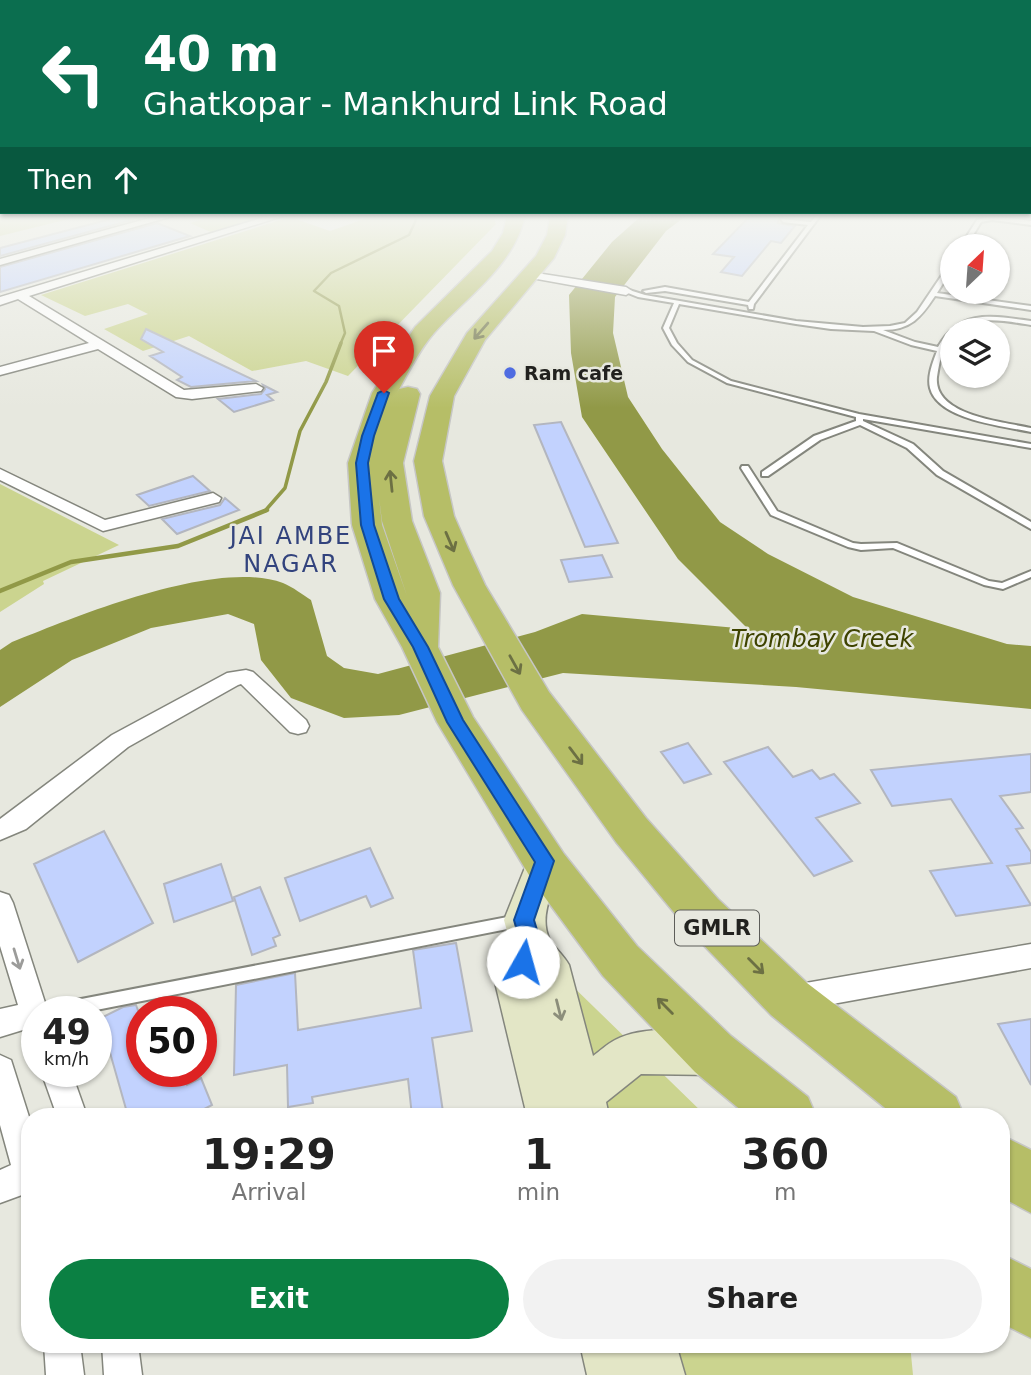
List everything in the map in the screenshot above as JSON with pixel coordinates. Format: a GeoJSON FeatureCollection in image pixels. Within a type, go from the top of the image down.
{"type":"FeatureCollection","features":[{"type":"Feature","properties":{"kind":"highway"},"geometry":{"type":"LineString","coordinates":[[474,280],[423,332],[396,372],[375,414],[362,463],[367,525],[392,599],[420,647],[456,722],[545,861],[620,961],[713,1054],[779,1108]]}},
{"type":"Feature","properties":{"kind":"highway"},"geometry":{"type":"LineString","coordinates":[[420,647],[424,593],[397,521],[389,463],[400,414],[419,373],[444,335],[494,280]]}},
{"type":"Feature","properties":{"kind":"highway","name":"GMLR"},"geometry":{"type":"LineString","coordinates":[[525,280],[462,357],[442,396],[428,461],[439,516],[469,585],[536,701],[631,830],[702,913],[789,999],[927,1108]]}},
{"type":"Feature","properties":{"kind":"highway"},"geometry":{"type":"LineString","coordinates":[[1010,1169],[1031,1184]]}},
{"type":"Feature","properties":{"kind":"highway"},"geometry":{"type":"LineString","coordinates":[[1010,1291],[1031,1307]]}},
{"type":"Feature","properties":{"kind":"main road"},"geometry":{"type":"LineString","coordinates":[[545,861],[528,935],[514,974],[572,1108]]}},
{"type":"Feature","properties":{"kind":"main road"},"geometry":{"type":"LineString","coordinates":[[573,1108],[630,1055],[649,1051],[713,1054]]}},
{"type":"Feature","properties":{"kind":"main road"},"geometry":{"type":"LineString","coordinates":[[609,1353],[615,1375]]}},
{"type":"Feature","properties":{"kind":"main road"},"geometry":{"type":"LineString","coordinates":[[651,1353],[657,1375]]}},
{"type":"Feature","properties":{"kind":"street"},"geometry":{"type":"LineString","coordinates":[[0,300],[68,280]]}},
{"type":"Feature","properties":{"kind":"street"},"geometry":{"type":"LineString","coordinates":[[564,280],[624,291]]}},
{"type":"Feature","properties":{"kind":"street"},"geometry":{"type":"LineString","coordinates":[[19,295],[181,394],[256,388]]}},
{"type":"Feature","properties":{"kind":"street"},"geometry":{"type":"LineString","coordinates":[[0,370],[100,344]]}},
{"type":"Feature","properties":{"kind":"street"},"geometry":{"type":"LineString","coordinates":[[0,474],[103,526],[213,498]]}},
{"type":"Feature","properties":{"kind":"street"},"geometry":{"type":"LineString","coordinates":[[0,830],[17,822],[120,741],[234,678],[246,677],[298,726]]}},
{"type":"Feature","properties":{"kind":"street"},"geometry":{"type":"LineString","coordinates":[[0,903],[32,996]]}},
{"type":"Feature","properties":{"kind":"street"},"geometry":{"type":"LineString","coordinates":[[789,999],[1031,956]]}},
{"type":"Feature","properties":{"kind":"street"},"geometry":{"type":"LineString","coordinates":[[0,1023],[21,1019]]}},
{"type":"Feature","properties":{"kind":"street"},"geometry":{"type":"LineString","coordinates":[[0,1070],[21,1143]]}},
{"type":"Feature","properties":{"kind":"street"},"geometry":{"type":"LineString","coordinates":[[62,1087],[69,1108]]}},
{"type":"Feature","properties":{"kind":"street"},"geometry":{"type":"LineString","coordinates":[[0,1187],[21,1178]]}},
{"type":"Feature","properties":{"kind":"street"},"geometry":{"type":"LineString","coordinates":[[63,1353],[65,1375]]}},
{"type":"Feature","properties":{"kind":"street"},"geometry":{"type":"LineString","coordinates":[[121,1353],[123,1375]]}},
{"type":"Feature","properties":{"kind":"lane"},"geometry":{"type":"LineString","coordinates":[[751,306],[770,280]]}},
{"type":"Feature","properties":{"kind":"lane"},"geometry":{"type":"LineString","coordinates":[[624,291],[762,318],[875,328],[908,324],[940,283]]}},
{"type":"Feature","properties":{"kind":"lane"},"geometry":{"type":"LineString","coordinates":[[624,291],[646,291],[751,306],[762,318]]}},
{"type":"Feature","properties":{"kind":"lane"},"geometry":{"type":"LineString","coordinates":[[933,294],[1031,308]]}},
{"type":"Feature","properties":{"kind":"lane"},"geometry":{"type":"LineString","coordinates":[[677,302],[666,328],[674,344],[690,361],[729,382],[859,419],[1031,446]]}},
{"type":"Feature","properties":{"kind":"lane"},"geometry":{"type":"LineString","coordinates":[[1031,323],[990,319],[968,320],[954,326],[938,349],[932,381],[934,392],[945,404],[973,417],[1031,429]]}},
{"type":"Feature","properties":{"kind":"lane"},"geometry":{"type":"LineString","coordinates":[[875,328],[913,344],[938,349]]}},
{"type":"Feature","properties":{"kind":"lane"},"geometry":{"type":"LineString","coordinates":[[765,474],[817,438],[859,419]]}},
{"type":"Feature","properties":{"kind":"lane"},"geometry":{"type":"LineString","coordinates":[[859,419],[910,446],[940,473],[1031,526]]}},
{"type":"Feature","properties":{"kind":"lane"},"geometry":{"type":"LineString","coordinates":[[745,468],[774,513],[851,545],[894,545],[987,583],[1003,586],[1031,574]]}},
{"type":"Feature","properties":{"kind":"lane"},"geometry":{"type":"LineString","coordinates":[[112,1003],[528,935]]}},
{"type":"Feature","properties":{"kind":"shaded area"},"geometry":{"type":"Polygon","coordinates":[[[88,280],[441,280],[348,376],[306,361],[252,371],[189,336],[143,351],[104,329],[148,314],[128,304],[85,316],[41,295],[88,280]]]}},
{"type":"Feature","properties":{"kind":"shaded area"},"geometry":{"type":"Polygon","coordinates":[[[0,484],[119,545],[43,581],[44,584],[0,612],[0,484]]]}},
{"type":"Feature","properties":{"kind":"shaded area"},"geometry":{"type":"Polygon","coordinates":[[[559,973],[698,1108],[578,1108],[545,987],[559,973]]]}},
{"type":"Feature","properties":{"kind":"shaded area"},"geometry":{"type":"Polygon","coordinates":[[[645,1353],[911,1353],[913,1375],[651,1375],[645,1353]]]}},
{"type":"Feature","properties":{"kind":"water","name":"Trombay Creek"},"geometry":{"type":"Polygon","coordinates":[[[581,280],[628,280],[615,297],[613,333],[628,397],[662,449],[720,522],[768,554],[853,597],[1007,644],[1031,646],[1031,709],[796,687],[563,673],[399,715],[344,718],[291,698],[261,660],[254,624],[228,614],[151,628],[72,660],[0,707],[0,650],[12,642],[147,593],[222,578],[255,577],[283,583],[294,589],[311,600],[327,656],[344,668],[378,674],[535,632],[582,614],[748,629],[678,559],[582,417],[571,353],[569,295],[581,280]]]}},
{"type":"Feature","properties":{"kind":"building"},"geometry":{"type":"Polygon","coordinates":[[[0,280],[40,280],[0,292],[0,280]]]}},
{"type":"Feature","properties":{"kind":"building"},"geometry":{"type":"Polygon","coordinates":[[[146,329],[256,381],[191,387],[177,380],[182,377],[150,356],[163,352],[141,339],[146,329]]]}},
{"type":"Feature","properties":{"kind":"building"},"geometry":{"type":"Polygon","coordinates":[[[263,385],[277,392],[267,395],[273,400],[234,412],[218,399],[261,394],[265,389],[263,385]]]}},
{"type":"Feature","properties":{"kind":"building"},"geometry":{"type":"Polygon","coordinates":[[[561,422],[618,543],[585,547],[534,425],[561,422]]]}},
{"type":"Feature","properties":{"kind":"building"},"geometry":{"type":"Polygon","coordinates":[[[193,476],[210,491],[149,506],[137,495],[193,476]]]}},
{"type":"Feature","properties":{"kind":"building"},"geometry":{"type":"Polygon","coordinates":[[[225,498],[239,510],[177,534],[162,519],[220,505],[225,498]]]}},
{"type":"Feature","properties":{"kind":"building"},"geometry":{"type":"Polygon","coordinates":[[[602,555],[612,577],[569,582],[561,560],[602,555]]]}},
{"type":"Feature","properties":{"kind":"building"},"geometry":{"type":"Polygon","coordinates":[[[688,743],[711,774],[684,783],[661,752],[688,743]]]}},
{"type":"Feature","properties":{"kind":"building"},"geometry":{"type":"Polygon","coordinates":[[[768,747],[793,777],[812,770],[820,779],[834,774],[860,803],[816,818],[852,861],[814,876],[724,762],[768,747]]]}},
{"type":"Feature","properties":{"kind":"building"},"geometry":{"type":"Polygon","coordinates":[[[1031,754],[1031,792],[1000,796],[1023,828],[1016,829],[1031,852],[1031,863],[1007,866],[1031,905],[956,916],[930,871],[992,863],[951,799],[892,806],[871,770],[1031,754]]]}},
{"type":"Feature","properties":{"kind":"building"},"geometry":{"type":"Polygon","coordinates":[[[104,831],[153,923],[78,962],[34,864],[104,831]]]}},
{"type":"Feature","properties":{"kind":"building"},"geometry":{"type":"Polygon","coordinates":[[[370,848],[393,898],[371,907],[366,896],[300,921],[285,878],[370,848]]]}},
{"type":"Feature","properties":{"kind":"building"},"geometry":{"type":"Polygon","coordinates":[[[221,864],[233,901],[174,922],[164,884],[221,864]]]}},
{"type":"Feature","properties":{"kind":"building"},"geometry":{"type":"Polygon","coordinates":[[[260,887],[280,935],[273,938],[276,946],[252,955],[234,897],[260,887]]]}},
{"type":"Feature","properties":{"kind":"building"},"geometry":{"type":"Polygon","coordinates":[[[456,943],[472,1031],[432,1038],[442,1108],[411,1108],[408,1079],[312,1097],[313,1103],[288,1107],[287,1065],[234,1075],[236,985],[295,973],[298,1030],[421,1008],[413,950],[456,943]]]}},
{"type":"Feature","properties":{"kind":"building"},"geometry":{"type":"Polygon","coordinates":[[[126,1007],[126,1087],[205,1087],[212,1105],[206,1108],[126,1108],[112,1060],[112,1012],[126,1007]]]}},
{"type":"Feature","properties":{"kind":"building"},"geometry":{"type":"Polygon","coordinates":[[[1031,1019],[1031,1085],[998,1024],[1031,1019]]]}},
{"type":"Feature","properties":{"kind":"waterway"},"geometry":{"type":"LineString","coordinates":[[324,280],[314,291],[339,306],[345,333],[340,345]]}},
{"type":"Feature","properties":{"kind":"waterway"},"geometry":{"type":"LineString","coordinates":[[265,511],[285,488],[300,431],[326,382],[341,343]]}},
{"type":"Feature","properties":{"kind":"waterway"},"geometry":{"type":"LineString","coordinates":[[0,591],[71,562],[178,546],[265,511]]}},
{"type":"Feature","properties":{"kind":"place","name":"Ram cafe"},"geometry":{"type":"Point","coordinates":[510,373]}},
{"type":"Feature","properties":{"kind":"district","name":"JAI AMBE NAGAR"},"geometry":{"type":"Point","coordinates":[291,550]}},
{"type":"Feature","properties":{"kind":"route"},"geometry":{"type":"LineString","coordinates":[[384,393],[368,436],[362,463],[367,525],[392,599],[420,647],[456,722],[545,861],[528,901],[524,920],[532,950],[523,962]]}}]}
